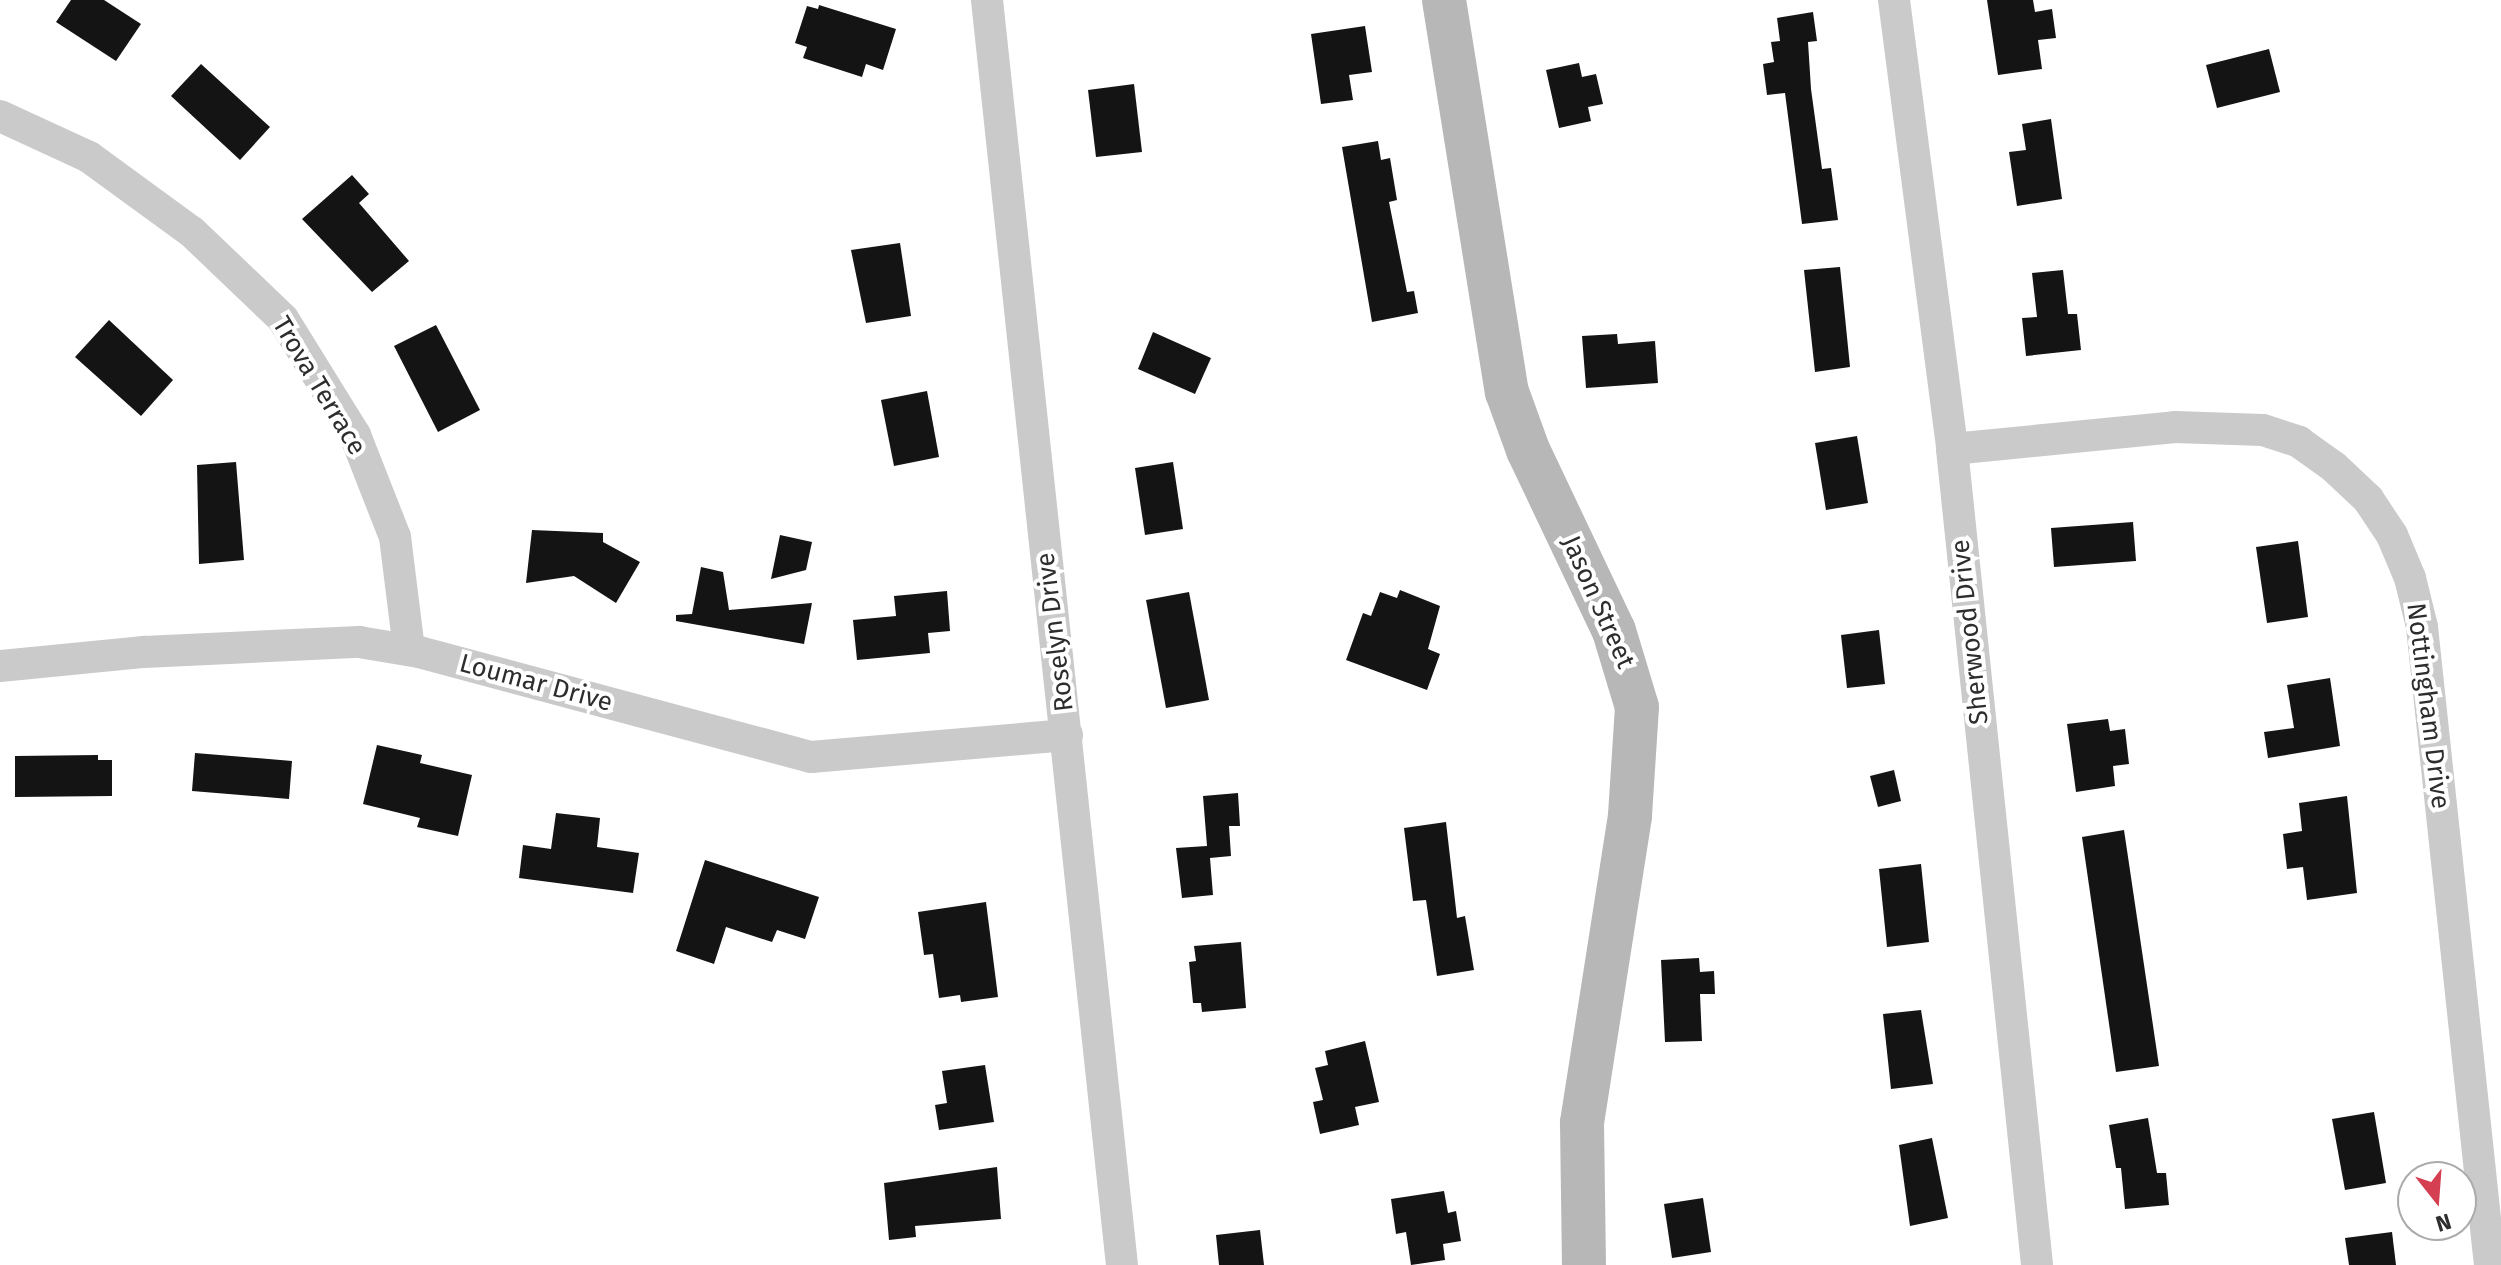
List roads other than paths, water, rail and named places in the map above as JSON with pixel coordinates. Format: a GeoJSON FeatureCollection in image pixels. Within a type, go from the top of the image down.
{"type":"FeatureCollection","features":[{"type":"Feature","properties":{"kind":"street","name":"Roselyn Drive"},"geometry":{"type":"LineString","coordinates":[[987,0],[1122,1265]]}},
{"type":"Feature","properties":{"kind":"street","name":"Jason Street"},"geometry":{"type":"LineString","coordinates":[[1444,0],[1507,392],[1528,450],[1614,631],[1637,707],[1630,816],[1584,1109],[1579,1187],[1584,1265]]}},
{"type":"Feature","properties":{"kind":"street","name":"Sherwood Drive"},"geometry":{"type":"LineString","coordinates":[[1894,0],[1952,449],[2037,1265]]}},
{"type":"Feature","properties":{"kind":"street","name":"Trova Terrace"},"geometry":{"type":"LineString","coordinates":[[0,116],[89,157],[192,232],[283,319],[355,435],[395,537],[409,650]]}},
{"type":"Feature","properties":{"kind":"street","name":"Nottingham Drive"},"geometry":{"type":"LineString","coordinates":[[1952,449],[2175,427],[2263,430],[2299,442],[2334,467],[2368,499],[2392,535],[2410,578],[2422,627],[2490,1265]]}},
{"type":"Feature","properties":{"kind":"street","name":"Loumar Drive"},"geometry":{"type":"LineString","coordinates":[[0,666],[144,652],[359,642],[409,650],[811,757],[1067,735]]}}]}
